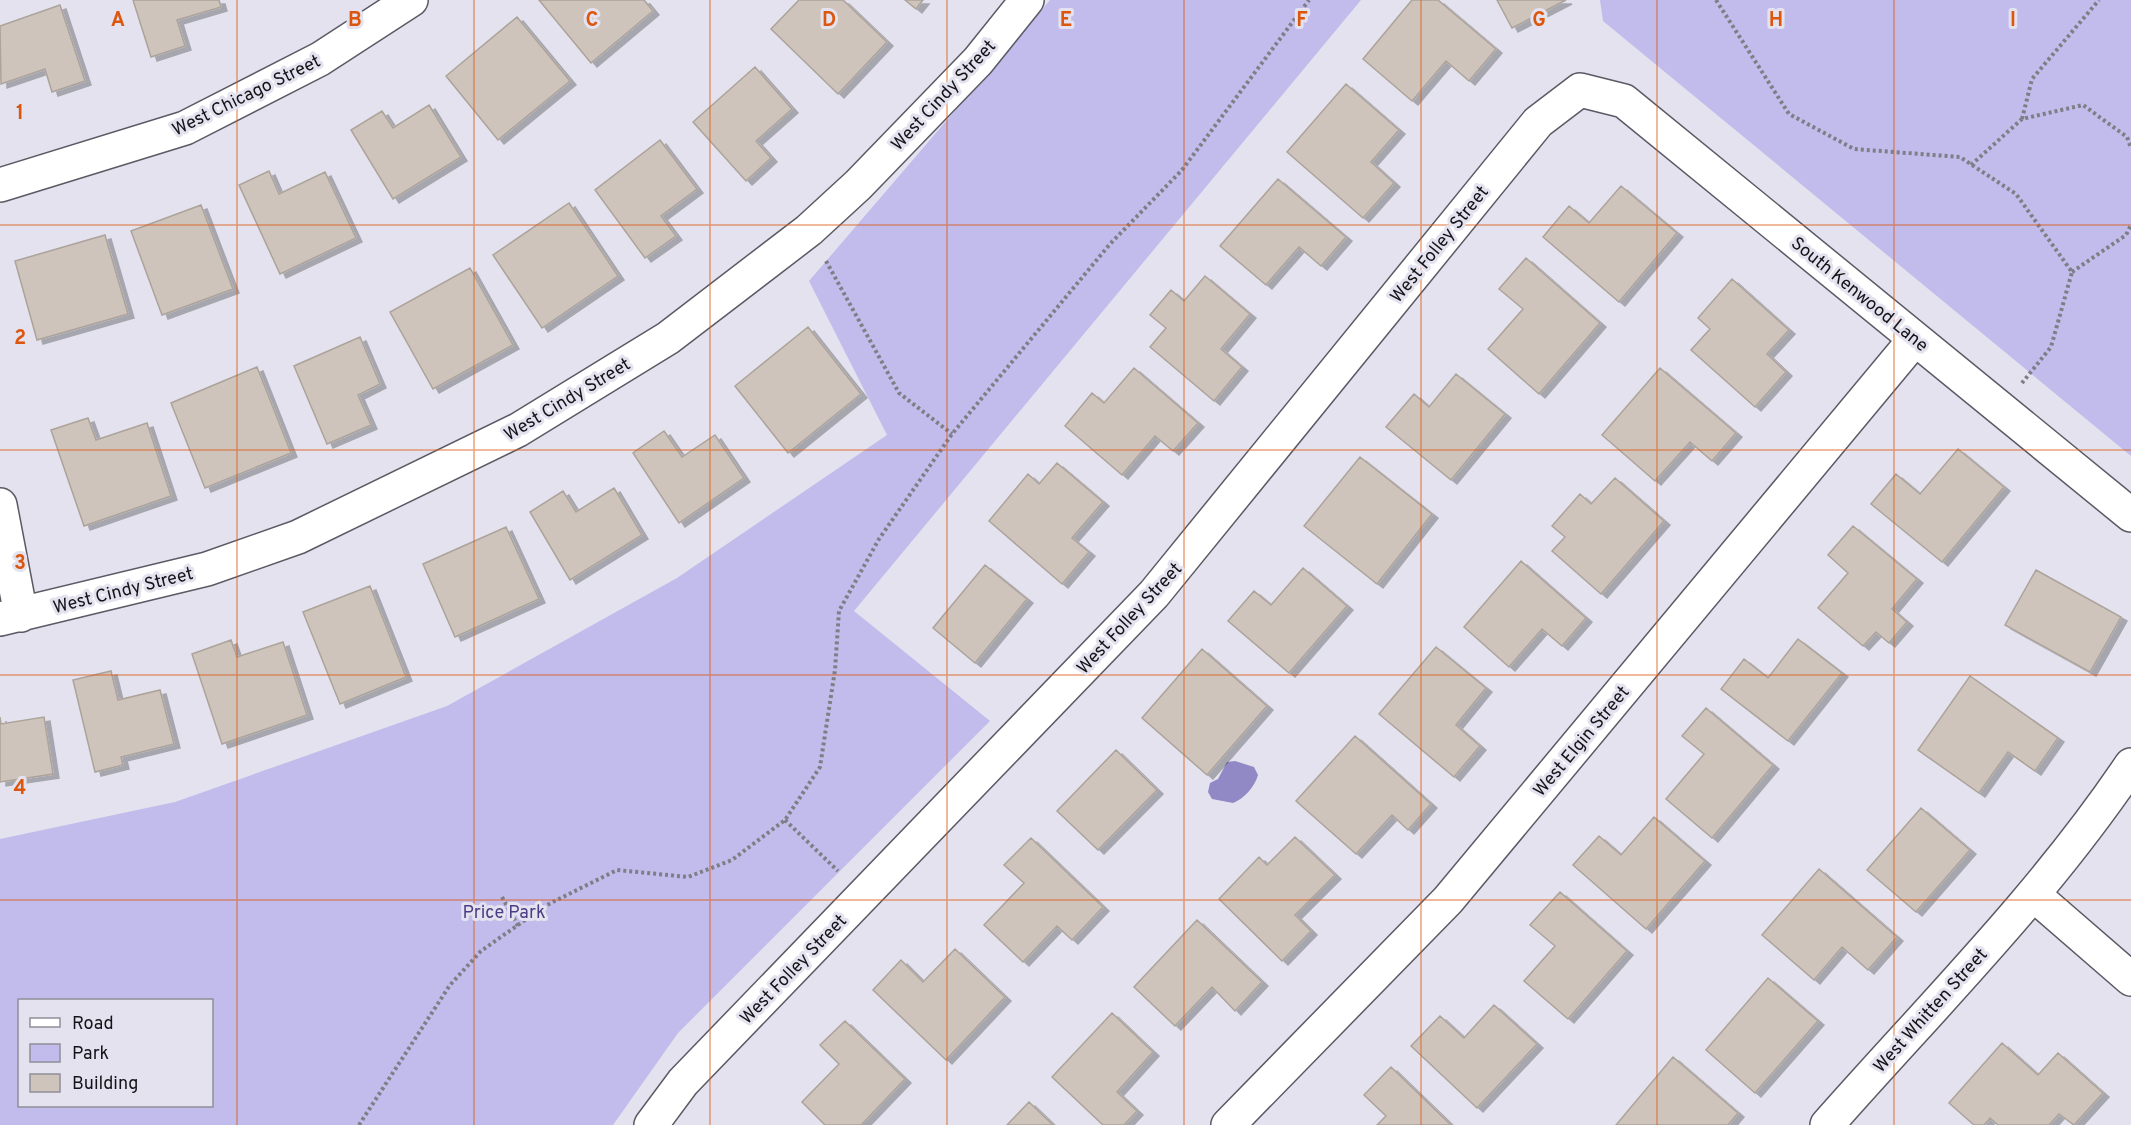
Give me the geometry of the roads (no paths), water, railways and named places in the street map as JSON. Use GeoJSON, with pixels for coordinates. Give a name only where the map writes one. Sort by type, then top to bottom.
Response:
{"type":"FeatureCollection","features":[{"type":"Feature","properties":{"kind":"street","name":"West Chicago Street"},"geometry":{"type":"LineString","coordinates":[[0,185],[185,128],[320,59],[411,0]]}},
{"type":"Feature","properties":{"kind":"street","name":"West Cindy Street"},"geometry":{"type":"LineString","coordinates":[[10,617],[207,570],[298,537],[518,430],[668,338],[809,230],[858,185],[978,61],[1027,0]]}},
{"type":"Feature","properties":{"kind":"street","name":"South Kenwood Lane"},"geometry":{"type":"LineString","coordinates":[[1580,90],[1624,101],[2131,516]]}},
{"type":"Feature","properties":{"kind":"street","name":"West Folley Street"},"geometry":{"type":"LineString","coordinates":[[651,1125],[683,1082],[1154,594],[1538,122],[1580,90]]}},
{"type":"Feature","properties":{"kind":"street","name":"West Elgin Street"},"geometry":{"type":"LineString","coordinates":[[1228,1125],[1448,900],[1915,339]]}},
{"type":"Feature","properties":{"kind":"street"},"geometry":{"type":"LineString","coordinates":[[0,505],[10,617]]}},
{"type":"Feature","properties":{"kind":"street","name":"West Whitten Street"},"geometry":{"type":"LineString","coordinates":[[1827,1125],[2034,895],[2086,831],[2131,765]]}},
{"type":"Feature","properties":{"kind":"street"},"geometry":{"type":"LineString","coordinates":[[2034,895],[2131,979]]}},
{"type":"Feature","properties":{"kind":"park label","name":"Price Park"},"geometry":{"type":"Point","coordinates":[504,912]}}]}
